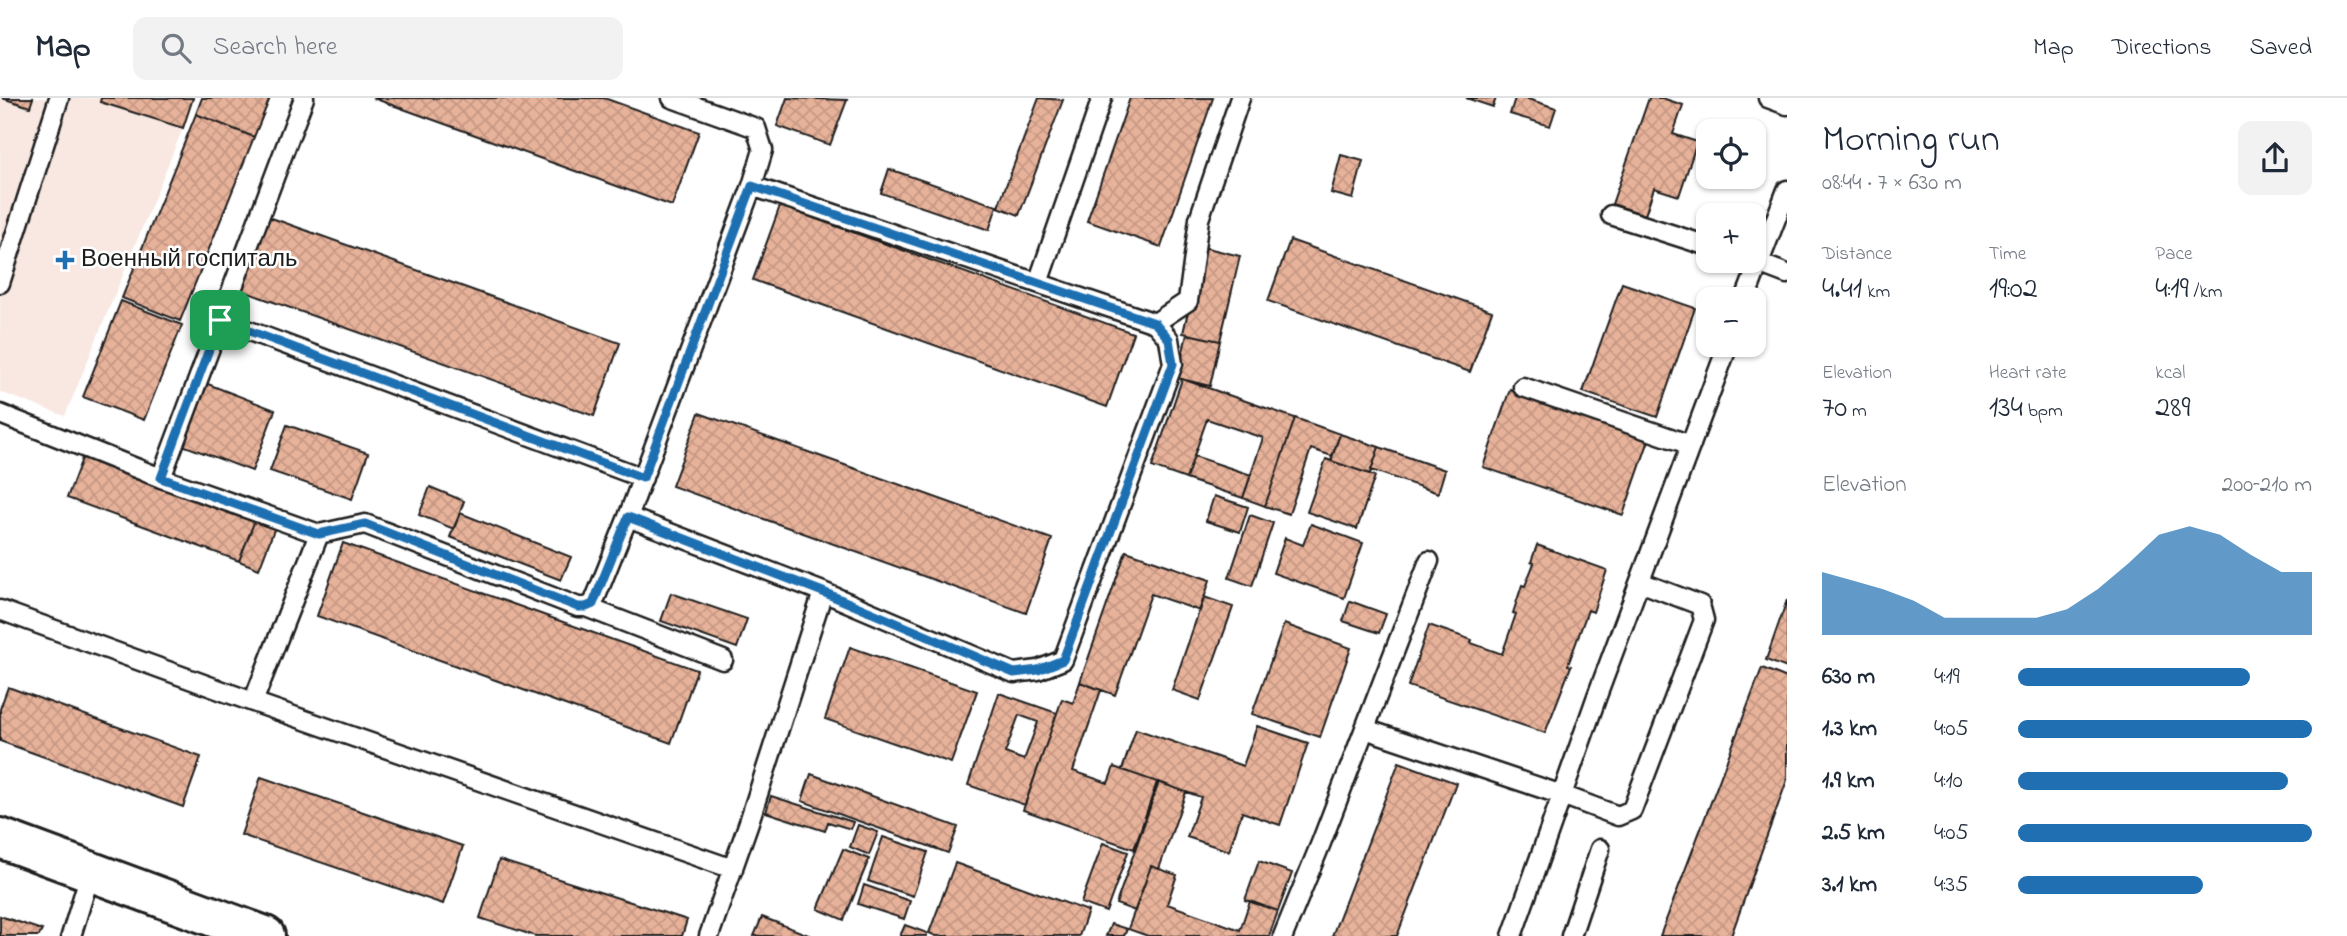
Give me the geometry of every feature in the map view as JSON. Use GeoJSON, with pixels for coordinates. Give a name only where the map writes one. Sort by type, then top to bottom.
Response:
{"type":"FeatureCollection","features":[{"type":"Feature","properties":{"kind":"main road"},"geometry":{"type":"LineString","coordinates":[[0,838],[91,872],[208,926],[265,936]]}},
{"type":"Feature","properties":{"kind":"lane"},"geometry":{"type":"LineString","coordinates":[[0,283],[58,98]]}},
{"type":"Feature","properties":{"kind":"lane"},"geometry":{"type":"LineString","coordinates":[[161,478],[304,98]]}},
{"type":"Feature","properties":{"kind":"lane"},"geometry":{"type":"LineString","coordinates":[[586,607],[593,604],[628,517],[752,186],[763,149],[756,128],[672,98]]}},
{"type":"Feature","properties":{"kind":"lane"},"geometry":{"type":"LineString","coordinates":[[1038,284],[1102,98]]}},
{"type":"Feature","properties":{"kind":"lane"},"geometry":{"type":"LineString","coordinates":[[1155,323],[1188,301],[1199,219],[1240,98]]}},
{"type":"Feature","properties":{"kind":"lane"},"geometry":{"type":"LineString","coordinates":[[1768,98],[1787,105]]}},
{"type":"Feature","properties":{"kind":"lane"},"geometry":{"type":"LineString","coordinates":[[628,517],[823,592],[1014,673],[1038,670],[1063,660],[1173,364],[1169,339],[1155,323],[752,186]]}},
{"type":"Feature","properties":{"kind":"lane"},"geometry":{"type":"LineString","coordinates":[[1766,239],[1787,190]]}},
{"type":"Feature","properties":{"kind":"lane"},"geometry":{"type":"LineString","coordinates":[[1611,215],[1696,242]]}},
{"type":"Feature","properties":{"kind":"lane"},"geometry":{"type":"LineString","coordinates":[[1766,266],[1787,274]]}},
{"type":"Feature","properties":{"kind":"lane"},"geometry":{"type":"LineString","coordinates":[[220,320],[643,478]]}},
{"type":"Feature","properties":{"kind":"lane"},"geometry":{"type":"LineString","coordinates":[[1512,936],[1724,357]]}},
{"type":"Feature","properties":{"kind":"lane"},"geometry":{"type":"LineString","coordinates":[[1522,387],[1691,445]]}},
{"type":"Feature","properties":{"kind":"lane"},"geometry":{"type":"LineString","coordinates":[[0,414],[161,478],[319,534],[365,524],[723,660]]}},
{"type":"Feature","properties":{"kind":"lane"},"geometry":{"type":"LineString","coordinates":[[254,702],[319,534]]}},
{"type":"Feature","properties":{"kind":"lane"},"geometry":{"type":"LineString","coordinates":[[1283,936],[1429,561]]}},
{"type":"Feature","properties":{"kind":"lane"},"geometry":{"type":"LineString","coordinates":[[1365,729],[1618,816],[1632,810],[1704,620],[1700,605],[1640,582]]}},
{"type":"Feature","properties":{"kind":"lane"},"geometry":{"type":"LineString","coordinates":[[709,936],[823,592]]}},
{"type":"Feature","properties":{"kind":"lane"},"geometry":{"type":"LineString","coordinates":[[0,610],[254,702],[733,869]]}},
{"type":"Feature","properties":{"kind":"lane"},"geometry":{"type":"LineString","coordinates":[[1571,936],[1600,849]]}},
{"type":"Feature","properties":{"kind":"lane"},"geometry":{"type":"LineString","coordinates":[[71,936],[91,872]]}},
{"type":"Feature","properties":{"kind":"shaded area","name":"Военный госпиталь"},"geometry":{"type":"Polygon","coordinates":[[[0,98],[193,98],[65,416],[0,392],[0,98]]]}},
{"type":"Feature","properties":{"kind":"building"},"geometry":{"type":"Polygon","coordinates":[[[2,98],[33,98],[30,107],[2,98]]]}},
{"type":"Feature","properties":{"kind":"building"},"geometry":{"type":"Polygon","coordinates":[[[101,98],[193,98],[183,128],[100,102],[101,98]]]}},
{"type":"Feature","properties":{"kind":"building"},"geometry":{"type":"Polygon","coordinates":[[[202,98],[270,98],[254,137],[196,114],[202,98]]]}},
{"type":"Feature","properties":{"kind":"building"},"geometry":{"type":"Polygon","coordinates":[[[373,98],[604,98],[699,132],[672,206],[373,98]]]}},
{"type":"Feature","properties":{"kind":"building"},"geometry":{"type":"Polygon","coordinates":[[[787,98],[847,100],[830,145],[777,126],[787,98]]]}},
{"type":"Feature","properties":{"kind":"building"},"geometry":{"type":"Polygon","coordinates":[[[1039,98],[1063,100],[1019,215],[998,207],[1039,98]]]}},
{"type":"Feature","properties":{"kind":"building"},"geometry":{"type":"Polygon","coordinates":[[[1130,98],[1213,98],[1161,247],[1087,221],[1130,98]]]}},
{"type":"Feature","properties":{"kind":"building"},"geometry":{"type":"Polygon","coordinates":[[[1466,98],[1496,98],[1493,107],[1466,98]]]}},
{"type":"Feature","properties":{"kind":"building"},"geometry":{"type":"Polygon","coordinates":[[[1515,98],[1525,98],[1556,108],[1550,126],[1510,114],[1515,98]]]}},
{"type":"Feature","properties":{"kind":"building"},"geometry":{"type":"Polygon","coordinates":[[[1649,98],[1662,98],[1683,105],[1673,134],[1696,142],[1696,145],[1679,196],[1654,188],[1645,215],[1612,204],[1649,98]]]}},
{"type":"Feature","properties":{"kind":"building"},"geometry":{"type":"Polygon","coordinates":[[[196,114],[254,137],[180,321],[122,298],[196,114]]]}},
{"type":"Feature","properties":{"kind":"building"},"geometry":{"type":"Polygon","coordinates":[[[1341,155],[1363,161],[1353,199],[1331,193],[1341,155]]]}},
{"type":"Feature","properties":{"kind":"building"},"geometry":{"type":"Polygon","coordinates":[[[889,169],[997,206],[989,230],[881,193],[889,169]]]}},
{"type":"Feature","properties":{"kind":"building"},"geometry":{"type":"Polygon","coordinates":[[[780,206],[1133,333],[1107,407],[753,280],[780,206]]]}},
{"type":"Feature","properties":{"kind":"building"},"geometry":{"type":"Polygon","coordinates":[[[266,216],[620,343],[594,416],[240,290],[266,216]]]}},
{"type":"Feature","properties":{"kind":"building"},"geometry":{"type":"Polygon","coordinates":[[[1290,240],[1492,311],[1470,372],[1268,301],[1290,240]]]}},
{"type":"Feature","properties":{"kind":"building"},"geometry":{"type":"Polygon","coordinates":[[[1203,247],[1240,256],[1220,341],[1183,333],[1203,247]]]}},
{"type":"Feature","properties":{"kind":"building"},"geometry":{"type":"Polygon","coordinates":[[[1622,283],[1695,308],[1657,417],[1583,392],[1622,283]]]}},
{"type":"Feature","properties":{"kind":"building"},"geometry":{"type":"Polygon","coordinates":[[[121,301],[182,325],[144,420],[83,397],[121,301]]]}},
{"type":"Feature","properties":{"kind":"building"},"geometry":{"type":"Polygon","coordinates":[[[1187,334],[1220,341],[1210,386],[1177,378],[1187,334]]]}},
{"type":"Feature","properties":{"kind":"building"},"geometry":{"type":"Polygon","coordinates":[[[1182,379],[1295,418],[1265,506],[1243,498],[1263,438],[1207,419],[1186,479],[1152,467],[1182,379]]]}},
{"type":"Feature","properties":{"kind":"building"},"geometry":{"type":"Polygon","coordinates":[[[200,381],[275,410],[252,471],[177,443],[200,381]]]}},
{"type":"Feature","properties":{"kind":"building"},"geometry":{"type":"Polygon","coordinates":[[[1510,389],[1650,437],[1623,515],[1483,467],[1510,389]]]}},
{"type":"Feature","properties":{"kind":"building"},"geometry":{"type":"Polygon","coordinates":[[[699,413],[1052,539],[1026,613],[672,486],[699,413]]]}},
{"type":"Feature","properties":{"kind":"building"},"geometry":{"type":"Polygon","coordinates":[[[1295,418],[1340,434],[1332,456],[1311,449],[1289,514],[1265,506],[1295,418]]]}},
{"type":"Feature","properties":{"kind":"building"},"geometry":{"type":"Polygon","coordinates":[[[287,425],[368,453],[352,499],[270,471],[287,425]]]}},
{"type":"Feature","properties":{"kind":"building"},"geometry":{"type":"Polygon","coordinates":[[[1340,434],[1379,447],[1370,474],[1331,461],[1340,434]]]}},
{"type":"Feature","properties":{"kind":"building"},"geometry":{"type":"Polygon","coordinates":[[[1379,447],[1445,470],[1438,493],[1371,470],[1379,447]]]}},
{"type":"Feature","properties":{"kind":"building"},"geometry":{"type":"Polygon","coordinates":[[[83,456],[255,520],[239,561],[67,498],[83,456]]]}},
{"type":"Feature","properties":{"kind":"building"},"geometry":{"type":"Polygon","coordinates":[[[1194,456],[1251,475],[1243,498],[1186,479],[1194,456]]]}},
{"type":"Feature","properties":{"kind":"building"},"geometry":{"type":"Polygon","coordinates":[[[1326,459],[1375,476],[1357,529],[1307,512],[1326,459]]]}},
{"type":"Feature","properties":{"kind":"building"},"geometry":{"type":"Polygon","coordinates":[[[430,487],[464,501],[454,529],[419,515],[430,487]]]}},
{"type":"Feature","properties":{"kind":"building"},"geometry":{"type":"Polygon","coordinates":[[[1214,496],[1248,507],[1240,532],[1206,521],[1214,496]]]}},
{"type":"Feature","properties":{"kind":"building"},"geometry":{"type":"Polygon","coordinates":[[[460,513],[571,557],[561,580],[450,537],[460,513]]]}},
{"type":"Feature","properties":{"kind":"building"},"geometry":{"type":"Polygon","coordinates":[[[1250,515],[1273,523],[1252,586],[1229,578],[1250,515]]]}},
{"type":"Feature","properties":{"kind":"building"},"geometry":{"type":"Polygon","coordinates":[[[255,520],[275,527],[259,569],[239,561],[255,520]]]}},
{"type":"Feature","properties":{"kind":"building"},"geometry":{"type":"Polygon","coordinates":[[[1311,524],[1363,543],[1344,598],[1273,573],[1285,538],[1303,545],[1311,524]]]}},
{"type":"Feature","properties":{"kind":"building"},"geometry":{"type":"Polygon","coordinates":[[[343,543],[697,670],[671,743],[317,616],[343,543]]]}},
{"type":"Feature","properties":{"kind":"building"},"geometry":{"type":"Polygon","coordinates":[[[1537,545],[1607,570],[1593,612],[1588,610],[1568,665],[1571,666],[1545,733],[1408,686],[1429,625],[1502,654],[1516,614],[1513,613],[1522,585],[1525,586],[1534,563],[1531,562],[1537,545]]]}},
{"type":"Feature","properties":{"kind":"building"},"geometry":{"type":"Polygon","coordinates":[[[1126,551],[1210,580],[1200,611],[1151,594],[1115,695],[1080,682],[1126,551]]]}},
{"type":"Feature","properties":{"kind":"building"},"geometry":{"type":"Polygon","coordinates":[[[671,593],[747,619],[737,648],[661,621],[671,593]]]}},
{"type":"Feature","properties":{"kind":"building"},"geometry":{"type":"Polygon","coordinates":[[[1204,597],[1233,607],[1200,700],[1172,690],[1204,597]]]}},
{"type":"Feature","properties":{"kind":"building"},"geometry":{"type":"Polygon","coordinates":[[[1787,600],[1787,668],[1766,660],[1787,600]]]}},
{"type":"Feature","properties":{"kind":"building"},"geometry":{"type":"Polygon","coordinates":[[[1350,601],[1386,614],[1379,633],[1343,621],[1350,601]]]}},
{"type":"Feature","properties":{"kind":"building"},"geometry":{"type":"Polygon","coordinates":[[[1284,624],[1351,648],[1320,737],[1252,714],[1284,624]]]}},
{"type":"Feature","properties":{"kind":"building"},"geometry":{"type":"Polygon","coordinates":[[[850,647],[977,691],[951,763],[825,719],[850,647]]]}},
{"type":"Feature","properties":{"kind":"building"},"geometry":{"type":"Polygon","coordinates":[[[1762,668],[1787,678],[1787,780],[1731,936],[1660,936],[1762,668]]]}},
{"type":"Feature","properties":{"kind":"building"},"geometry":{"type":"Polygon","coordinates":[[[1080,682],[1101,690],[1073,771],[1108,783],[1114,767],[1157,782],[1134,849],[1023,810],[1062,699],[1073,703],[1080,682]]]}},
{"type":"Feature","properties":{"kind":"building"},"geometry":{"type":"Polygon","coordinates":[[[8,687],[201,757],[183,807],[0,741],[0,709],[8,687]]]}},
{"type":"Feature","properties":{"kind":"building"},"geometry":{"type":"Polygon","coordinates":[[[999,693],[1057,713],[1025,805],[968,785],[999,693]],[[1019,715],[1005,753],[1024,760],[1038,722],[1019,715]]]}},
{"type":"Feature","properties":{"kind":"building"},"geometry":{"type":"Polygon","coordinates":[[[1257,726],[1308,743],[1280,825],[1242,812],[1229,851],[1187,837],[1201,797],[1122,770],[1136,729],[1243,766],[1257,726]]]}},
{"type":"Feature","properties":{"kind":"building"},"geometry":{"type":"Polygon","coordinates":[[[1399,762],[1456,783],[1397,936],[1332,936],[1399,762]]]}},
{"type":"Feature","properties":{"kind":"building"},"geometry":{"type":"Polygon","coordinates":[[[811,774],[958,827],[948,853],[802,801],[811,774]]]}},
{"type":"Feature","properties":{"kind":"building"},"geometry":{"type":"Polygon","coordinates":[[[261,777],[463,846],[443,904],[241,835],[261,777]]]}},
{"type":"Feature","properties":{"kind":"building"},"geometry":{"type":"Polygon","coordinates":[[[1159,782],[1186,792],[1159,869],[1151,866],[1135,911],[1116,904],[1159,782]]]}},
{"type":"Feature","properties":{"kind":"building"},"geometry":{"type":"Polygon","coordinates":[[[771,796],[853,822],[851,829],[828,822],[825,831],[766,812],[771,796]]]}},
{"type":"Feature","properties":{"kind":"building"},"geometry":{"type":"Polygon","coordinates":[[[858,825],[878,832],[869,855],[850,847],[858,825]]]}},
{"type":"Feature","properties":{"kind":"building"},"geometry":{"type":"Polygon","coordinates":[[[883,837],[928,852],[913,896],[868,881],[883,837]]]}},
{"type":"Feature","properties":{"kind":"building"},"geometry":{"type":"Polygon","coordinates":[[[1103,843],[1128,852],[1106,912],[1081,903],[1103,843]]]}},
{"type":"Feature","properties":{"kind":"building"},"geometry":{"type":"Polygon","coordinates":[[[843,849],[869,859],[844,920],[818,909],[843,849]]]}},
{"type":"Feature","properties":{"kind":"building"},"geometry":{"type":"Polygon","coordinates":[[[499,860],[687,920],[682,936],[535,936],[480,918],[499,860]]]}},
{"type":"Feature","properties":{"kind":"building"},"geometry":{"type":"Polygon","coordinates":[[[1259,861],[1292,873],[1278,911],[1245,900],[1259,861]]]}},
{"type":"Feature","properties":{"kind":"building"},"geometry":{"type":"Polygon","coordinates":[[[955,863],[1088,911],[1079,936],[936,936],[929,933],[955,863]]]}},
{"type":"Feature","properties":{"kind":"building"},"geometry":{"type":"Polygon","coordinates":[[[1151,866],[1177,875],[1167,904],[1240,930],[1250,901],[1278,911],[1269,936],[1148,936],[1128,929],[1151,866]]]}},
{"type":"Feature","properties":{"kind":"building"},"geometry":{"type":"Polygon","coordinates":[[[864,885],[910,901],[904,919],[858,904],[864,885]]]}},
{"type":"Feature","properties":{"kind":"building"},"geometry":{"type":"Polygon","coordinates":[[[0,916],[42,930],[39,936],[0,936],[0,916]]]}},
{"type":"Feature","properties":{"kind":"building"},"geometry":{"type":"Polygon","coordinates":[[[762,917],[811,936],[754,936],[762,917]]]}},
{"type":"Feature","properties":{"kind":"building"},"geometry":{"type":"Polygon","coordinates":[[[1111,924],[1127,929],[1124,936],[1106,936],[1111,924]]]}},
{"type":"Feature","properties":{"kind":"building"},"geometry":{"type":"Polygon","coordinates":[[[905,925],[927,933],[926,936],[900,936],[905,925]]]}},
{"type":"Feature","properties":{"kind":"place","name":"Военный госпиталь"},"geometry":{"type":"Point","coordinates":[65,260]}},
{"type":"Feature","properties":{"kind":"route"},"geometry":{"type":"LineString","coordinates":[[752,186],[1155,323],[1169,339],[1173,364],[1063,660],[1038,670],[1014,673],[823,592],[628,517],[593,604],[578,607],[365,524],[319,534],[161,478],[220,320],[643,478],[752,186]]}}]}
